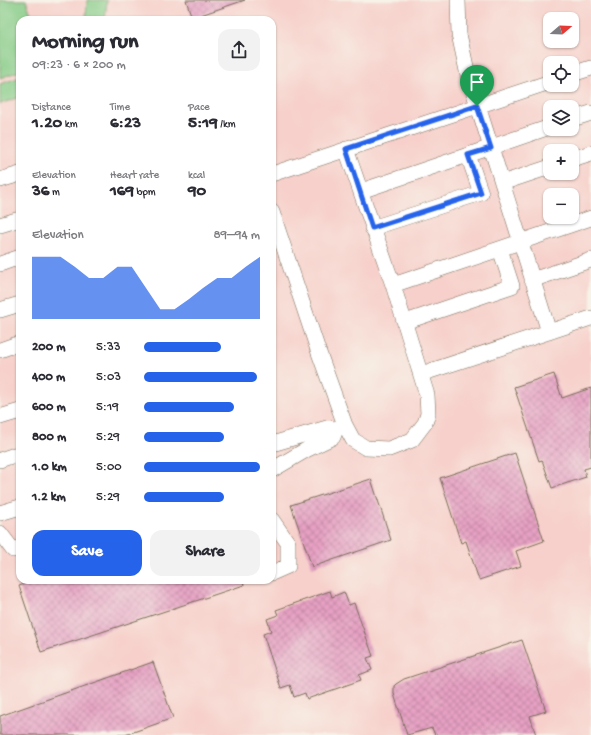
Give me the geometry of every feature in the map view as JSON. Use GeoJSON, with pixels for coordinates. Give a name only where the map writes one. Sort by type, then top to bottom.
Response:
{"type":"FeatureCollection","features":[{"type":"Feature","properties":{"kind":"lane"},"geometry":{"type":"LineString","coordinates":[[458,0],[459,34],[477,106],[549,332]]}},
{"type":"Feature","properties":{"kind":"lane"},"geometry":{"type":"LineString","coordinates":[[579,72],[591,68]]}},
{"type":"Feature","properties":{"kind":"lane"},"geometry":{"type":"LineString","coordinates":[[276,173],[543,84]]}},
{"type":"Feature","properties":{"kind":"lane"},"geometry":{"type":"LineString","coordinates":[[579,117],[591,113]]}},
{"type":"Feature","properties":{"kind":"lane"},"geometry":{"type":"LineString","coordinates":[[360,191],[543,129]]}},
{"type":"Feature","properties":{"kind":"lane"},"geometry":{"type":"LineString","coordinates":[[276,224],[318,350],[341,427],[353,440],[366,448],[389,449],[412,440],[425,423],[428,414],[427,395],[393,285],[372,228],[346,149]]}},
{"type":"Feature","properties":{"kind":"lane"},"geometry":{"type":"LineString","coordinates":[[579,157],[591,153]]}},
{"type":"Feature","properties":{"kind":"lane"},"geometry":{"type":"LineString","coordinates":[[372,228],[481,193],[468,155]]}},
{"type":"Feature","properties":{"kind":"lane"},"geometry":{"type":"LineString","coordinates":[[502,183],[543,169]]}},
{"type":"Feature","properties":{"kind":"lane"},"geometry":{"type":"LineString","coordinates":[[0,180],[16,175]]}},
{"type":"Feature","properties":{"kind":"lane"},"geometry":{"type":"LineString","coordinates":[[393,285],[591,218]]}},
{"type":"Feature","properties":{"kind":"lane"},"geometry":{"type":"LineString","coordinates":[[0,226],[16,220]]}},
{"type":"Feature","properties":{"kind":"lane"},"geometry":{"type":"LineString","coordinates":[[405,322],[512,286],[500,249]]}},
{"type":"Feature","properties":{"kind":"lane"},"geometry":{"type":"LineString","coordinates":[[0,264],[16,258]]}},
{"type":"Feature","properties":{"kind":"lane"},"geometry":{"type":"LineString","coordinates":[[532,280],[591,260]]}},
{"type":"Feature","properties":{"kind":"lane"},"geometry":{"type":"LineString","coordinates":[[0,310],[16,305]]}},
{"type":"Feature","properties":{"kind":"lane"},"geometry":{"type":"LineString","coordinates":[[421,374],[591,318]]}},
{"type":"Feature","properties":{"kind":"lane"},"geometry":{"type":"LineString","coordinates":[[0,350],[16,345]]}},
{"type":"Feature","properties":{"kind":"lane"},"geometry":{"type":"LineString","coordinates":[[0,417],[16,412]]}},
{"type":"Feature","properties":{"kind":"lane"},"geometry":{"type":"LineString","coordinates":[[276,443],[328,428],[341,427]]}},
{"type":"Feature","properties":{"kind":"lane"},"geometry":{"type":"LineString","coordinates":[[276,468],[333,436],[341,427]]}},
{"type":"Feature","properties":{"kind":"lane"},"geometry":{"type":"LineString","coordinates":[[0,460],[16,454]]}},
{"type":"Feature","properties":{"kind":"lane"},"geometry":{"type":"LineString","coordinates":[[0,513],[16,508]]}},
{"type":"Feature","properties":{"kind":"lane"},"geometry":{"type":"LineString","coordinates":[[276,526],[288,543],[288,566],[276,572]]}},
{"type":"Feature","properties":{"kind":"lane"},"geometry":{"type":"LineString","coordinates":[[0,533],[13,550],[16,549]]}},
{"type":"Feature","properties":{"kind":"shaded area"},"geometry":{"type":"Polygon","coordinates":[[[0,0],[591,0],[591,735],[0,735],[0,0]]]}},
{"type":"Feature","properties":{"kind":"green space"},"geometry":{"type":"Polygon","coordinates":[[[0,0],[26,0],[32,16],[16,16],[16,72],[0,78],[0,0]]]}},
{"type":"Feature","properties":{"kind":"green space"},"geometry":{"type":"Polygon","coordinates":[[[87,0],[107,0],[105,16],[86,16],[87,0]]]}},
{"type":"Feature","properties":{"kind":"green space"},"geometry":{"type":"Polygon","coordinates":[[[16,78],[16,98],[0,104],[0,84],[16,78]]]}},
{"type":"Feature","properties":{"kind":"building"},"geometry":{"type":"Polygon","coordinates":[[[186,0],[245,0],[198,16],[191,16],[186,0]]]}},
{"type":"Feature","properties":{"kind":"building"},"geometry":{"type":"Polygon","coordinates":[[[554,374],[562,398],[591,388],[591,467],[584,469],[586,477],[552,488],[542,460],[539,461],[514,387],[554,374]]]}},
{"type":"Feature","properties":{"kind":"building"},"geometry":{"type":"Polygon","coordinates":[[[515,453],[544,541],[516,551],[521,566],[479,580],[466,541],[461,543],[440,478],[515,453]]]}},
{"type":"Feature","properties":{"kind":"building"},"geometry":{"type":"Polygon","coordinates":[[[371,479],[391,540],[312,567],[291,505],[371,479]]]}},
{"type":"Feature","properties":{"kind":"building"},"geometry":{"type":"Polygon","coordinates":[[[25,584],[244,585],[41,652],[19,586],[25,584]]]}},
{"type":"Feature","properties":{"kind":"building"},"geometry":{"type":"Polygon","coordinates":[[[330,591],[332,597],[344,592],[349,605],[354,603],[373,656],[367,658],[372,670],[359,675],[361,680],[307,699],[305,693],[294,697],[290,685],[281,688],[263,634],[271,631],[267,619],[278,615],[276,610],[330,591]]]}},
{"type":"Feature","properties":{"kind":"building"},"geometry":{"type":"Polygon","coordinates":[[[522,640],[546,711],[530,716],[536,735],[435,735],[432,728],[407,735],[394,694],[394,686],[396,684],[404,679],[522,640]]]}},
{"type":"Feature","properties":{"kind":"building"},"geometry":{"type":"Polygon","coordinates":[[[153,662],[173,718],[125,735],[0,735],[0,716],[153,662]]]}},
{"type":"Feature","properties":{"kind":"route"},"geometry":{"type":"LineString","coordinates":[[477,106],[491,148],[468,155],[481,193],[372,228],[346,149],[477,106]]}}]}
